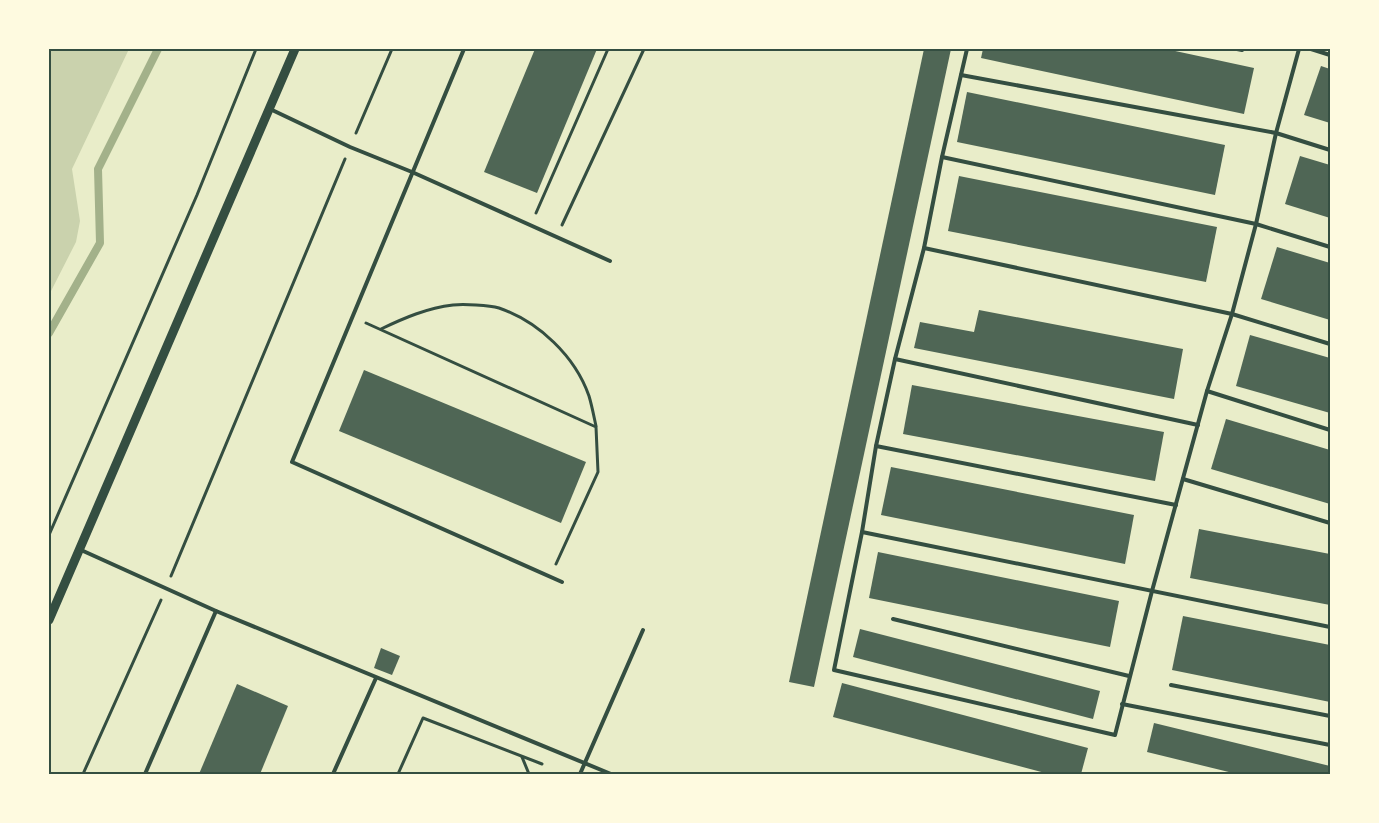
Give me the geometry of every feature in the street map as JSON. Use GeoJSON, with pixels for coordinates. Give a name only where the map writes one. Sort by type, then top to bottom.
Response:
{"type":"FeatureCollection","features":[{"type":"Feature","properties":{"kind":"street"},"geometry":{"type":"LineString","coordinates":[[49,620],[295,49]]}},
{"type":"Feature","properties":{"kind":"lane"},"geometry":{"type":"LineString","coordinates":[[464,49],[292,462],[562,582]]}},
{"type":"Feature","properties":{"kind":"lane"},"geometry":{"type":"LineString","coordinates":[[967,49],[942,157],[924,248],[895,359],[876,446],[862,532],[834,670],[1115,735],[1207,390],[1232,314],[1256,224],[1276,133],[1298,49]]}},
{"type":"Feature","properties":{"kind":"lane"},"geometry":{"type":"LineString","coordinates":[[1237,49],[1242,50]]}},
{"type":"Feature","properties":{"kind":"lane"},"geometry":{"type":"LineString","coordinates":[[1311,49],[1330,55]]}},
{"type":"Feature","properties":{"kind":"lane"},"geometry":{"type":"LineString","coordinates":[[961,75],[1276,133],[1330,150]]}},
{"type":"Feature","properties":{"kind":"lane"},"geometry":{"type":"LineString","coordinates":[[270,109],[610,261]]}},
{"type":"Feature","properties":{"kind":"lane"},"geometry":{"type":"LineString","coordinates":[[942,157],[1256,224],[1330,248]]}},
{"type":"Feature","properties":{"kind":"lane"},"geometry":{"type":"LineString","coordinates":[[924,248],[1232,314],[1330,344]]}},
{"type":"Feature","properties":{"kind":"lane"},"geometry":{"type":"LineString","coordinates":[[895,359],[1198,425]]}},
{"type":"Feature","properties":{"kind":"lane"},"geometry":{"type":"LineString","coordinates":[[1207,390],[1330,430]]}},
{"type":"Feature","properties":{"kind":"lane"},"geometry":{"type":"LineString","coordinates":[[876,446],[1176,504]]}},
{"type":"Feature","properties":{"kind":"lane"},"geometry":{"type":"LineString","coordinates":[[1184,479],[1330,523]]}},
{"type":"Feature","properties":{"kind":"lane"},"geometry":{"type":"LineString","coordinates":[[862,532],[1330,626]]}},
{"type":"Feature","properties":{"kind":"lane"},"geometry":{"type":"LineString","coordinates":[[80,549],[216,611],[610,774]]}},
{"type":"Feature","properties":{"kind":"lane"},"geometry":{"type":"LineString","coordinates":[[145,774],[216,611]]}},
{"type":"Feature","properties":{"kind":"lane"},"geometry":{"type":"LineString","coordinates":[[893,619],[1130,676]]}},
{"type":"Feature","properties":{"kind":"lane"},"geometry":{"type":"LineString","coordinates":[[580,774],[643,630]]}},
{"type":"Feature","properties":{"kind":"lane"},"geometry":{"type":"LineString","coordinates":[[333,774],[376,678]]}},
{"type":"Feature","properties":{"kind":"lane"},"geometry":{"type":"LineString","coordinates":[[1172,685],[1330,716]]}},
{"type":"Feature","properties":{"kind":"lane"},"geometry":{"type":"LineString","coordinates":[[1122,704],[1330,745]]}},
{"type":"Feature","properties":{"kind":"path"},"geometry":{"type":"LineString","coordinates":[[49,535],[197,195],[256,49]]}},
{"type":"Feature","properties":{"kind":"path"},"geometry":{"type":"LineString","coordinates":[[83,774],[166,588],[392,49]]}},
{"type":"Feature","properties":{"kind":"path"},"geometry":{"type":"LineString","coordinates":[[531,225],[608,49]]}},
{"type":"Feature","properties":{"kind":"path"},"geometry":{"type":"LineString","coordinates":[[557,237],[644,49]]}},
{"type":"Feature","properties":{"kind":"path"},"geometry":{"type":"LineString","coordinates":[[380,329],[413,314],[454,305],[497,308],[524,320],[554,342],[574,367],[589,396],[596,426],[598,472],[550,577]]}},
{"type":"Feature","properties":{"kind":"path"},"geometry":{"type":"LineString","coordinates":[[352,317],[596,426]]}},
{"type":"Feature","properties":{"kind":"path"},"geometry":{"type":"LineString","coordinates":[[398,774],[422,718],[550,767]]}},
{"type":"Feature","properties":{"kind":"path"},"geometry":{"type":"LineString","coordinates":[[522,756],[529,774]]}},
{"type":"Feature","properties":{"kind":"green space"},"geometry":{"type":"Polygon","coordinates":[[[49,49],[129,49],[72,169],[80,221],[76,242],[49,295],[49,49]]]}},
{"type":"Feature","properties":{"kind":"building"},"geometry":{"type":"Polygon","coordinates":[[[535,49],[597,49],[537,193],[484,172],[535,49]]]}},
{"type":"Feature","properties":{"kind":"building"},"geometry":{"type":"Polygon","coordinates":[[[924,49],[951,49],[814,687],[789,682],[924,49]]]}},
{"type":"Feature","properties":{"kind":"building"},"geometry":{"type":"Polygon","coordinates":[[[983,49],[1166,49],[1254,68],[1244,114],[981,58],[983,49]]]}},
{"type":"Feature","properties":{"kind":"building"},"geometry":{"type":"Polygon","coordinates":[[[1321,66],[1330,69],[1330,123],[1304,115],[1321,66]]]}},
{"type":"Feature","properties":{"kind":"building"},"geometry":{"type":"Polygon","coordinates":[[[967,92],[1225,145],[1215,195],[957,142],[967,92]]]}},
{"type":"Feature","properties":{"kind":"building"},"geometry":{"type":"Polygon","coordinates":[[[1300,156],[1330,165],[1330,218],[1285,204],[1300,156]]]}},
{"type":"Feature","properties":{"kind":"building"},"geometry":{"type":"Polygon","coordinates":[[[959,176],[1217,227],[1206,282],[948,231],[959,176]]]}},
{"type":"Feature","properties":{"kind":"building"},"geometry":{"type":"Polygon","coordinates":[[[1277,247],[1330,263],[1330,320],[1261,299],[1277,247]]]}},
{"type":"Feature","properties":{"kind":"building"},"geometry":{"type":"Polygon","coordinates":[[[979,310],[1183,349],[1174,399],[914,348],[920,322],[974,332],[979,310]]]}},
{"type":"Feature","properties":{"kind":"building"},"geometry":{"type":"Polygon","coordinates":[[[1250,335],[1330,358],[1330,413],[1236,386],[1250,335]]]}},
{"type":"Feature","properties":{"kind":"building"},"geometry":{"type":"Polygon","coordinates":[[[364,370],[586,462],[561,523],[339,431],[364,370]]]}},
{"type":"Feature","properties":{"kind":"building"},"geometry":{"type":"Polygon","coordinates":[[[912,385],[1164,432],[1155,481],[903,434],[912,385]]]}},
{"type":"Feature","properties":{"kind":"building"},"geometry":{"type":"Polygon","coordinates":[[[1226,419],[1330,450],[1330,504],[1211,469],[1226,419]]]}},
{"type":"Feature","properties":{"kind":"building"},"geometry":{"type":"Polygon","coordinates":[[[891,467],[1134,515],[1125,564],[881,515],[891,467]]]}},
{"type":"Feature","properties":{"kind":"building"},"geometry":{"type":"Polygon","coordinates":[[[1199,529],[1330,554],[1330,605],[1190,578],[1199,529]]]}},
{"type":"Feature","properties":{"kind":"building"},"geometry":{"type":"Polygon","coordinates":[[[878,552],[1119,601],[1110,647],[869,598],[878,552]]]}},
{"type":"Feature","properties":{"kind":"building"},"geometry":{"type":"Polygon","coordinates":[[[1183,616],[1330,645],[1330,702],[1172,670],[1183,616]]]}},
{"type":"Feature","properties":{"kind":"building"},"geometry":{"type":"Polygon","coordinates":[[[860,629],[1100,691],[1093,719],[853,657],[860,629]]]}},
{"type":"Feature","properties":{"kind":"building"},"geometry":{"type":"Polygon","coordinates":[[[381,648],[400,656],[392,675],[374,668],[381,648]]]}},
{"type":"Feature","properties":{"kind":"building"},"geometry":{"type":"Polygon","coordinates":[[[842,683],[1088,748],[1081,774],[1049,774],[833,717],[842,683]]]}},
{"type":"Feature","properties":{"kind":"building"},"geometry":{"type":"Polygon","coordinates":[[[237,684],[288,706],[260,774],[199,774],[237,684]]]}},
{"type":"Feature","properties":{"kind":"building"},"geometry":{"type":"Polygon","coordinates":[[[1154,723],[1330,766],[1330,774],[1237,774],[1147,752],[1154,723]]]}},
{"type":"Feature","properties":{"kind":"waterway"},"geometry":{"type":"LineString","coordinates":[[49,333],[100,243],[98,169],[158,49]]}}]}
